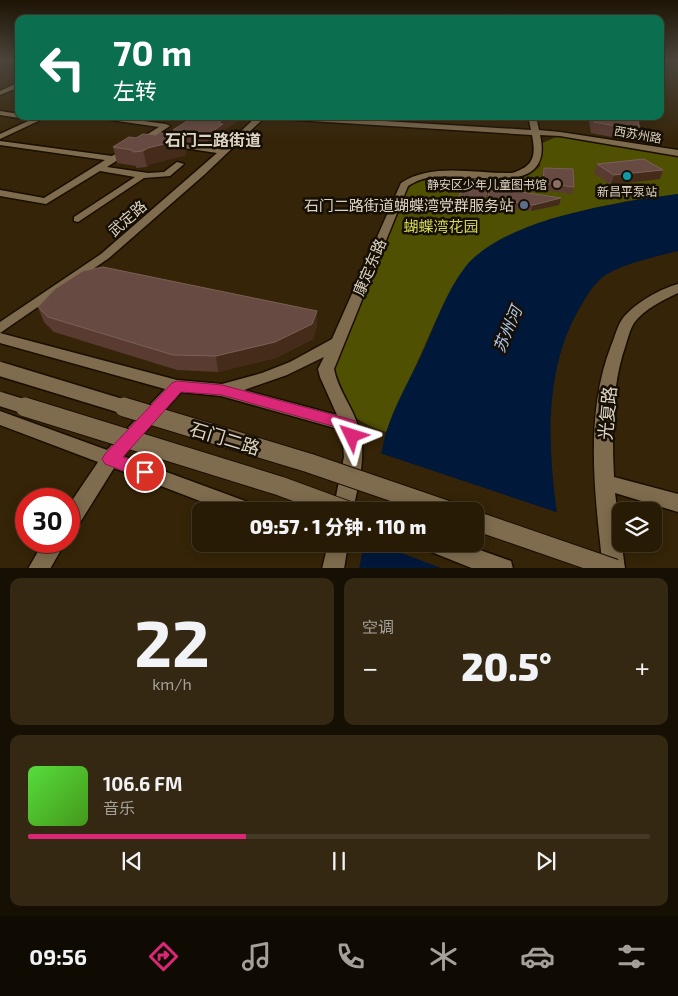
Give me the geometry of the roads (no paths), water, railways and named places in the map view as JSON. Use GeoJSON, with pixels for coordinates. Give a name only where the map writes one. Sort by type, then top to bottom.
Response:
{"type":"FeatureCollection","features":[{"type":"Feature","properties":{"kind":"street"},"geometry":{"type":"LineString","coordinates":[[0,93],[12,88]]}},
{"type":"Feature","properties":{"kind":"street"},"geometry":{"type":"LineString","coordinates":[[0,98],[15,91]]}},
{"type":"Feature","properties":{"kind":"street"},"geometry":{"type":"LineString","coordinates":[[0,113],[15,115]]}},
{"type":"Feature","properties":{"kind":"street"},"geometry":{"type":"LineString","coordinates":[[0,137],[37,120]]}},
{"type":"Feature","properties":{"kind":"street"},"geometry":{"type":"LineString","coordinates":[[0,193],[46,201],[166,126],[118,120]]}},
{"type":"Feature","properties":{"kind":"street","name":"武定路"},"geometry":{"type":"LineString","coordinates":[[0,329],[106,256],[258,120]]}},
{"type":"Feature","properties":{"kind":"street","name":"西苏州路"},"geometry":{"type":"LineString","coordinates":[[330,120],[535,132],[595,138],[678,153]]}},
{"type":"Feature","properties":{"kind":"street"},"geometry":{"type":"LineString","coordinates":[[533,120],[535,132]]}},
{"type":"Feature","properties":{"kind":"street","name":"康定东路"},"geometry":{"type":"LineString","coordinates":[[344,502],[353,449],[349,425],[328,382],[326,369],[404,185],[409,180],[428,174],[503,176],[526,171],[537,161],[535,132]]}},
{"type":"Feature","properties":{"kind":"street"},"geometry":{"type":"LineString","coordinates":[[144,141],[224,152]]}},
{"type":"Feature","properties":{"kind":"street"},"geometry":{"type":"LineString","coordinates":[[0,143],[113,159]]}},
{"type":"Feature","properties":{"kind":"street"},"geometry":{"type":"LineString","coordinates":[[99,168],[143,175],[166,174],[180,164]]}},
{"type":"Feature","properties":{"kind":"street"},"geometry":{"type":"LineString","coordinates":[[78,219],[143,175]]}},
{"type":"Feature","properties":{"kind":"street","name":"光复路"},"geometry":{"type":"LineString","coordinates":[[615,568],[604,482],[604,436],[614,351],[629,319],[666,293],[678,288]]}},
{"type":"Feature","properties":{"kind":"street"},"geometry":{"type":"LineString","coordinates":[[0,338],[177,386],[222,390],[349,425]]}},
{"type":"Feature","properties":{"kind":"street"},"geometry":{"type":"LineString","coordinates":[[222,390],[253,383],[281,373],[309,360],[337,342]]}},
{"type":"Feature","properties":{"kind":"street","name":"石门二路"},"geometry":{"type":"LineString","coordinates":[[0,369],[309,463],[423,502]]}},
{"type":"Feature","properties":{"kind":"street"},"geometry":{"type":"LineString","coordinates":[[80,505],[110,459],[177,386]]}},
{"type":"Feature","properties":{"kind":"street","name":"石门二路"},"geometry":{"type":"LineString","coordinates":[[0,399],[280,486],[324,502]]}},
{"type":"Feature","properties":{"kind":"street"},"geometry":{"type":"LineString","coordinates":[[0,418],[225,502]]}},
{"type":"Feature","properties":{"kind":"street"},"geometry":{"type":"LineString","coordinates":[[604,482],[678,503]]}},
{"type":"Feature","properties":{"kind":"street"},"geometry":{"type":"LineString","coordinates":[[484,524],[615,568]]}},
{"type":"Feature","properties":{"kind":"street"},"geometry":{"type":"LineString","coordinates":[[334,568],[336,552]]}},
{"type":"Feature","properties":{"kind":"street"},"geometry":{"type":"LineString","coordinates":[[458,552],[503,568]]}},
{"type":"Feature","properties":{"kind":"street"},"geometry":{"type":"LineString","coordinates":[[38,568],[48,553]]}},
{"type":"Feature","properties":{"kind":"water","name":"苏州河"},"geometry":{"type":"Polygon","coordinates":[[[678,194],[678,251],[628,265],[600,280],[584,301],[567,334],[557,366],[552,399],[551,433],[555,502],[565,568],[359,568],[362,552],[484,552],[484,502],[372,502],[381,452],[389,423],[447,297],[466,266],[484,249],[508,236],[535,224],[596,208],[678,194]]]}},
{"type":"Feature","properties":{"kind":"place","name":"新昌平泵站"},"geometry":{"type":"Point","coordinates":[627,176]}},
{"type":"Feature","properties":{"kind":"place","name":"静安区少年儿童图书馆"},"geometry":{"type":"Point","coordinates":[557,184]}},
{"type":"Feature","properties":{"kind":"place","name":"石门二路街道蝴蝶湾党群服务站"},"geometry":{"type":"Point","coordinates":[524,205]}},
{"type":"Feature","properties":{"kind":"district","name":"石门二路街道"},"geometry":{"type":"Point","coordinates":[213,139]}},
{"type":"Feature","properties":{"kind":"park label","name":"蝴蝶湾花园"},"geometry":{"type":"Point","coordinates":[441,226]}}]}
